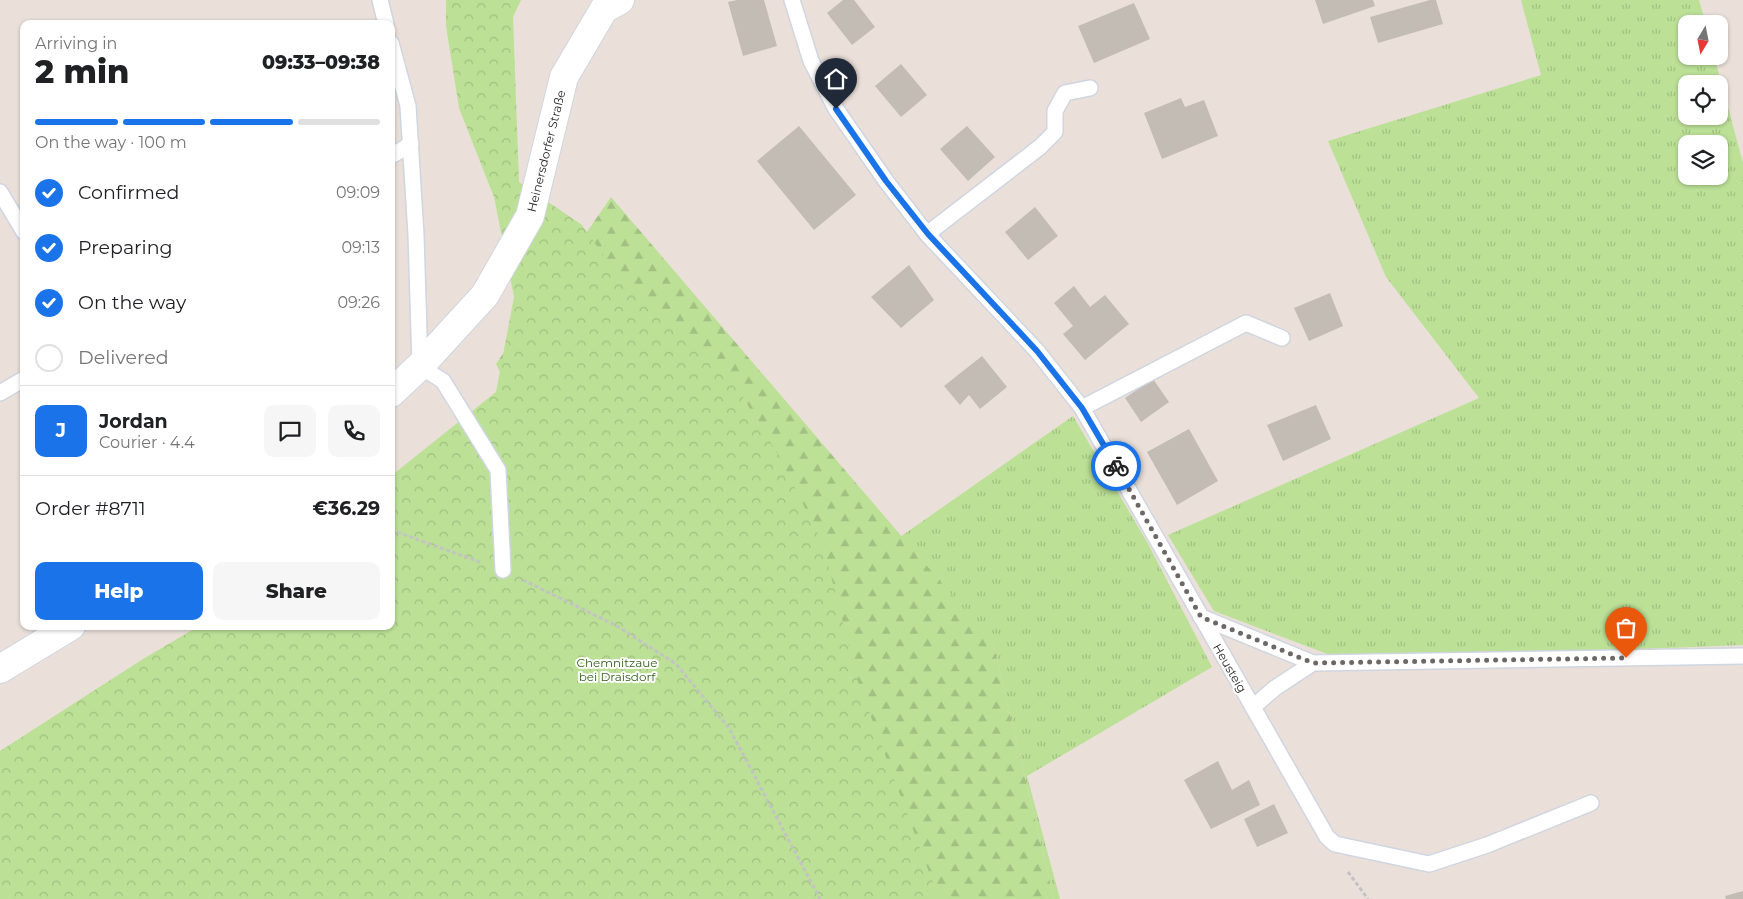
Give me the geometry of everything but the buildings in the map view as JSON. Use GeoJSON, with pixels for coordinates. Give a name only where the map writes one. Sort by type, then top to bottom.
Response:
{"type":"FeatureCollection","features":[{"type":"Feature","properties":{"kind":"street","name":"Heinersdorfer Straße"},"geometry":{"type":"LineString","coordinates":[[395,389],[420,366],[485,295],[530,216],[564,77],[604,9],[620,0]]}},
{"type":"Feature","properties":{"kind":"street"},"geometry":{"type":"LineString","coordinates":[[0,669],[64,630]]}},
{"type":"Feature","properties":{"kind":"lane"},"geometry":{"type":"LineString","coordinates":[[380,0],[385,20]]}},
{"type":"Feature","properties":{"kind":"lane","name":"Heusteig"},"geometry":{"type":"LineString","coordinates":[[792,0],[811,61],[836,109],[886,181],[928,234],[1037,351],[1082,408],[1327,836],[1335,844],[1429,864],[1487,845],[1591,803]]}},
{"type":"Feature","properties":{"kind":"lane"},"geometry":{"type":"LineString","coordinates":[[395,58],[408,106],[420,366],[443,380],[498,470],[503,570]]}},
{"type":"Feature","properties":{"kind":"lane"},"geometry":{"type":"LineString","coordinates":[[928,234],[1040,147],[1055,132],[1055,111],[1065,93],[1090,88]]}},
{"type":"Feature","properties":{"kind":"lane"},"geometry":{"type":"LineString","coordinates":[[395,154],[411,144]]}},
{"type":"Feature","properties":{"kind":"lane"},"geometry":{"type":"LineString","coordinates":[[0,192],[20,225]]}},
{"type":"Feature","properties":{"kind":"lane"},"geometry":{"type":"LineString","coordinates":[[1082,408],[1246,323],[1282,338]]}},
{"type":"Feature","properties":{"kind":"lane"},"geometry":{"type":"LineString","coordinates":[[0,393],[20,381]]}},
{"type":"Feature","properties":{"kind":"lane"},"geometry":{"type":"LineString","coordinates":[[1201,617],[1313,663],[1743,656]]}},
{"type":"Feature","properties":{"kind":"lane"},"geometry":{"type":"LineString","coordinates":[[1253,707],[1275,688],[1313,663]]}},
{"type":"Feature","properties":{"kind":"path"},"geometry":{"type":"LineString","coordinates":[[395,531],[503,570],[617,626],[676,664],[729,728],[820,899]]}},
{"type":"Feature","properties":{"kind":"green space","name":"Chemnitzaue bei Draisdorf"},"geometry":{"type":"Polygon","coordinates":[[[446,0],[521,0],[513,17],[519,182],[582,225],[623,283],[681,328],[735,384],[780,458],[823,544],[858,682],[939,899],[0,899],[0,751],[143,659],[192,630],[395,630],[395,473],[496,392],[514,297],[494,197],[459,108],[446,26],[446,0]]]}},
{"type":"Feature","properties":{"kind":"green space"},"geometry":{"type":"Polygon","coordinates":[[[1521,0],[1699,0],[1703,15],[1678,15],[1678,65],[1716,65],[1719,75],[1678,75],[1678,125],[1728,125],[1728,108],[1743,163],[1743,645],[1346,661],[1214,611],[1168,535],[1479,398],[1386,277],[1328,141],[1541,75],[1521,0]]]}},
{"type":"Feature","properties":{"kind":"green space"},"geometry":{"type":"Polygon","coordinates":[[[611,197],[993,643],[1054,899],[784,899],[496,364],[611,197]]]}},
{"type":"Feature","properties":{"kind":"green space"},"geometry":{"type":"Polygon","coordinates":[[[1073,416],[1147,542],[1212,667],[1027,776],[1060,899],[1054,899],[993,643],[900,537],[1073,416]]]}},
{"type":"Feature","properties":{"kind":"way so far"},"geometry":{"type":"LineString","coordinates":[[1116,466],[1201,617],[1313,663],[1626,658]]}},
{"type":"Feature","properties":{"kind":"route"},"geometry":{"type":"LineString","coordinates":[[836,109],[886,181],[928,234],[1037,351],[1082,408],[1116,466]]}}]}
